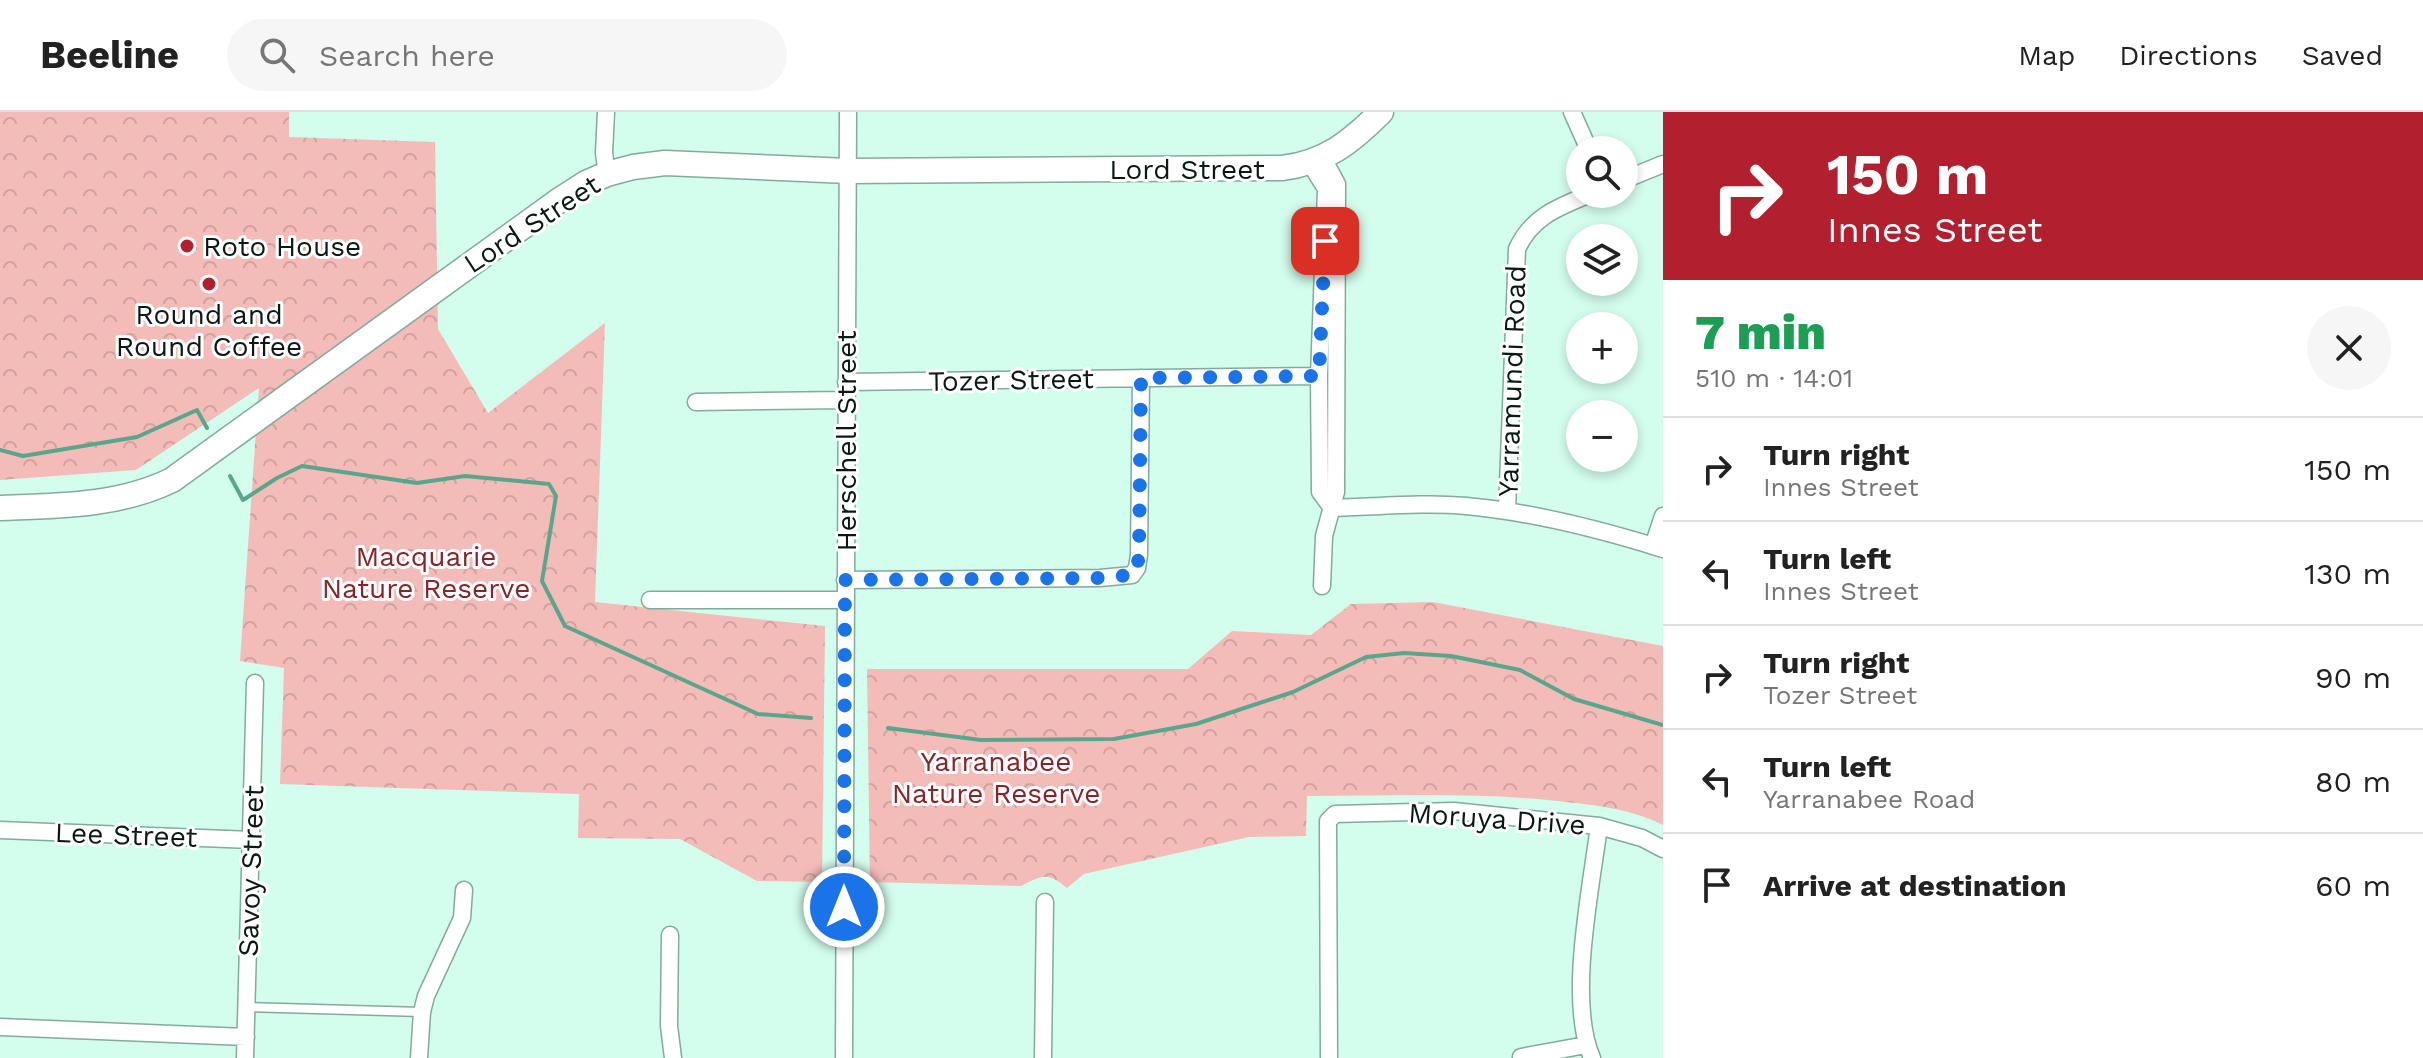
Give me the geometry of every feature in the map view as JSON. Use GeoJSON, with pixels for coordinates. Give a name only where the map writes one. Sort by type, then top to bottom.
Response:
{"type":"FeatureCollection","features":[{"type":"Feature","properties":{"kind":"main road"},"geometry":{"type":"LineString","coordinates":[[1316,160],[1352,140],[1381,112]]}},
{"type":"Feature","properties":{"kind":"main road","name":"Lord Street"},"geometry":{"type":"LineString","coordinates":[[0,508],[121,499],[147,492],[172,480],[561,199],[586,183],[633,167],[665,163],[848,171],[1256,169],[1282,168],[1316,160]]}},
{"type":"Feature","properties":{"kind":"street"},"geometry":{"type":"LineString","coordinates":[[606,112],[604,153],[607,174]]}},
{"type":"Feature","properties":{"kind":"street","name":"Herschell Street"},"geometry":{"type":"LineString","coordinates":[[844,1058],[848,112]]}},
{"type":"Feature","properties":{"kind":"street"},"geometry":{"type":"LineString","coordinates":[[1572,112],[1583,136]]}},
{"type":"Feature","properties":{"kind":"street"},"geometry":{"type":"LineString","coordinates":[[1316,160],[1326,189],[1319,376],[1320,492],[1332,508]]}},
{"type":"Feature","properties":{"kind":"street"},"geometry":{"type":"LineString","coordinates":[[1316,160],[1337,184],[1336,492],[1324,536],[1322,586]]}},
{"type":"Feature","properties":{"kind":"street"},"geometry":{"type":"LineString","coordinates":[[1638,174],[1663,164]]}},
{"type":"Feature","properties":{"kind":"street","name":"Yarramundi Road"},"geometry":{"type":"LineString","coordinates":[[1507,511],[1517,249],[1533,223],[1566,204]]}},
{"type":"Feature","properties":{"kind":"street","name":"Tozer Street"},"geometry":{"type":"LineString","coordinates":[[846,382],[1319,376]]}},
{"type":"Feature","properties":{"kind":"street"},"geometry":{"type":"LineString","coordinates":[[845,580],[1100,578],[1132,575],[1137,568],[1139,555],[1141,378]]}},
{"type":"Feature","properties":{"kind":"street"},"geometry":{"type":"LineString","coordinates":[[696,402],[846,400]]}},
{"type":"Feature","properties":{"kind":"street"},"geometry":{"type":"LineString","coordinates":[[1332,508],[1463,506],[1507,511],[1597,530],[1658,548],[1663,516]]}},
{"type":"Feature","properties":{"kind":"street"},"geometry":{"type":"LineString","coordinates":[[650,600],[845,600]]}},
{"type":"Feature","properties":{"kind":"street","name":"Savoy Street"},"geometry":{"type":"LineString","coordinates":[[245,1058],[255,683]]}},
{"type":"Feature","properties":{"kind":"street","name":"Moruya Drive"},"geometry":{"type":"LineString","coordinates":[[1329,1058],[1328,821],[1335,814],[1454,811],[1599,826],[1642,838],[1663,849]]}},
{"type":"Feature","properties":{"kind":"street"},"geometry":{"type":"LineString","coordinates":[[1521,1057],[1589,1051],[1581,1006],[1582,970],[1599,826]]}},
{"type":"Feature","properties":{"kind":"street","name":"Lee Street"},"geometry":{"type":"LineString","coordinates":[[0,830],[252,840]]}},
{"type":"Feature","properties":{"kind":"street"},"geometry":{"type":"LineString","coordinates":[[419,1058],[426,996],[462,918],[464,890]]}},
{"type":"Feature","properties":{"kind":"street"},"geometry":{"type":"LineString","coordinates":[[1043,1058],[1045,902]]}},
{"type":"Feature","properties":{"kind":"street"},"geometry":{"type":"LineString","coordinates":[[670,935],[669,1026],[673,1058]]}},
{"type":"Feature","properties":{"kind":"street"},"geometry":{"type":"LineString","coordinates":[[0,1027],[246,1037]]}},
{"type":"Feature","properties":{"kind":"lane"},"geometry":{"type":"LineString","coordinates":[[247,1007],[422,1012]]}},
{"type":"Feature","properties":{"kind":"green space","name":"Macquarie Nature Reserve"},"geometry":{"type":"Polygon","coordinates":[[[0,112],[289,112],[289,137],[435,142],[438,329],[488,413],[605,323],[595,602],[825,626],[822,882],[757,881],[680,839],[578,838],[579,794],[280,784],[284,668],[240,661],[259,388],[136,470],[0,480],[0,112]]]}},
{"type":"Feature","properties":{"kind":"green space","name":"Yarranabee Nature Reserve"},"geometry":{"type":"Polygon","coordinates":[[[1433,602],[1663,646],[1663,825],[1611,808],[1526,798],[1307,796],[1306,836],[1249,837],[1084,874],[1067,888],[1049,877],[1021,886],[870,882],[867,669],[1188,669],[1232,631],[1311,635],[1351,604],[1433,602]]]}},
{"type":"Feature","properties":{"kind":"waterway"},"geometry":{"type":"LineString","coordinates":[[0,450],[23,456],[137,437],[197,410],[207,428]]}},
{"type":"Feature","properties":{"kind":"waterway"},"geometry":{"type":"LineString","coordinates":[[230,476],[243,500],[302,466],[417,483],[465,476],[549,484],[556,496],[542,581],[565,626],[758,714],[811,718]]}},
{"type":"Feature","properties":{"kind":"waterway"},"geometry":{"type":"LineString","coordinates":[[888,728],[981,740],[1114,739],[1196,724],[1293,692],[1366,657],[1404,653],[1451,656],[1520,670],[1574,699],[1663,725]]}},
{"type":"Feature","properties":{"kind":"place","name":"Roto House"},"geometry":{"type":"Point","coordinates":[187,246]}},
{"type":"Feature","properties":{"kind":"place","name":"Round and Round Coffee"},"geometry":{"type":"Point","coordinates":[209,284]}},
{"type":"Feature","properties":{"kind":"route"},"geometry":{"type":"LineString","coordinates":[[844,907],[845,580],[1119,578],[1132,575],[1137,568],[1139,555],[1141,378],[1319,376],[1325,241]]}}]}
